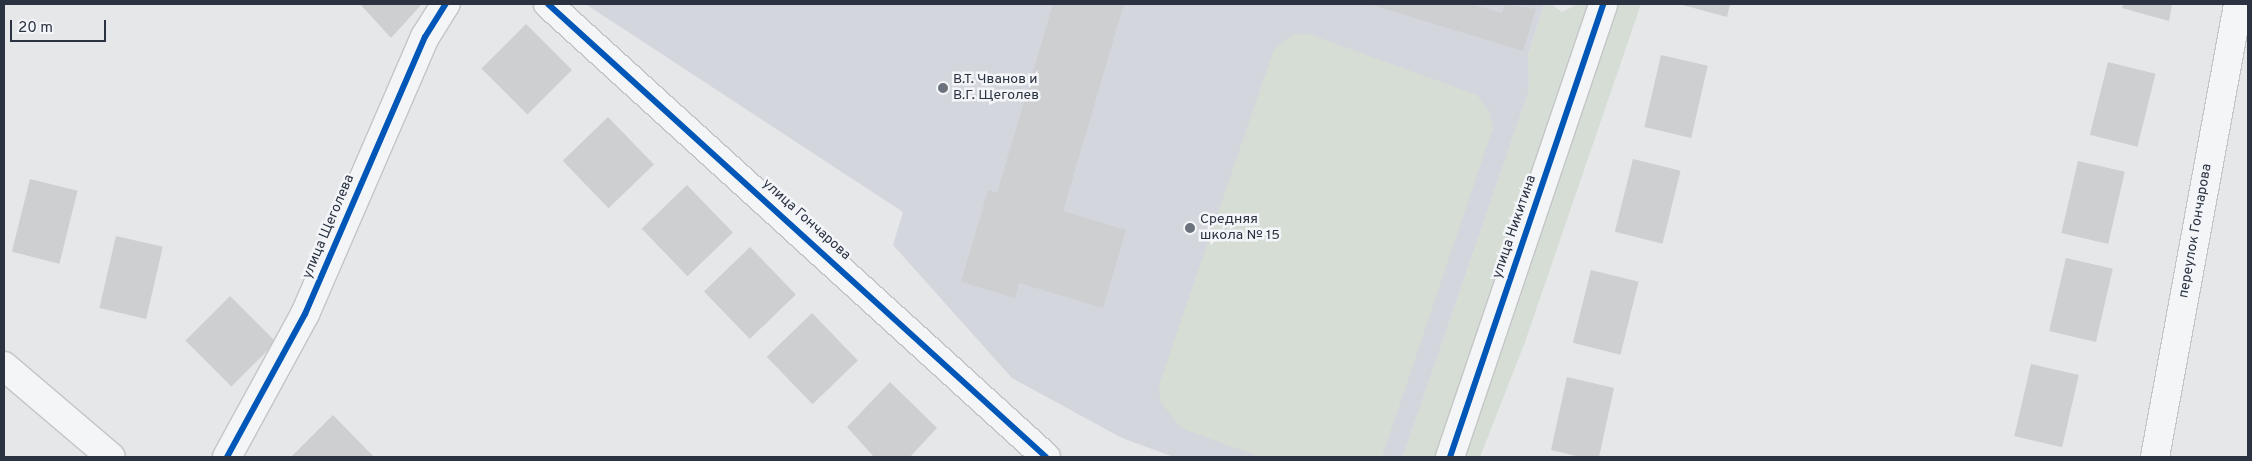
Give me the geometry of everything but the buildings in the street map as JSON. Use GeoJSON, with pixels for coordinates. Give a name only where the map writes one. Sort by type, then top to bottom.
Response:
{"type":"FeatureCollection","features":[{"type":"Feature","properties":{"kind":"street","name":"улица Щеголева"},"geometry":{"type":"LineString","coordinates":[[227,457],[305,314],[425,37],[446,4]]}},
{"type":"Feature","properties":{"kind":"street","name":"улица Гончарова"},"geometry":{"type":"LineString","coordinates":[[548,4],[1046,457]]}},
{"type":"Feature","properties":{"kind":"street","name":"улица Никитина"},"geometry":{"type":"LineString","coordinates":[[1450,457],[1603,4]]}},
{"type":"Feature","properties":{"kind":"street","name":"переулок Гончарова"},"geometry":{"type":"LineString","coordinates":[[2155,457],[2238,4]]}},
{"type":"Feature","properties":{"kind":"street"},"geometry":{"type":"LineString","coordinates":[[4,366],[111,457]]}},
{"type":"Feature","properties":{"kind":"shaded area","name":"Средняя школа № 15"},"geometry":{"type":"Polygon","coordinates":[[[1544,4],[1528,56],[1529,90],[1403,457],[1174,457],[1122,438],[1012,378],[893,245],[903,212],[587,5],[1544,4]]]}},
{"type":"Feature","properties":{"kind":"shaded area"},"geometry":{"type":"Polygon","coordinates":[[[1544,4],[1551,4],[1562,12],[1578,4],[1641,4],[1525,342],[1480,457],[1403,457],[1529,90],[1528,57],[1544,4]]]}},
{"type":"Feature","properties":{"kind":"shaded area"},"geometry":{"type":"Polygon","coordinates":[[[1306,33],[1477,95],[1489,112],[1493,128],[1382,457],[1260,457],[1181,428],[1160,401],[1159,385],[1274,49],[1292,35],[1306,33]]]}},
{"type":"Feature","properties":{"kind":"cycle path"},"geometry":{"type":"LineString","coordinates":[[227,457],[305,314],[425,37],[446,4]]}},
{"type":"Feature","properties":{"kind":"cycle path"},"geometry":{"type":"LineString","coordinates":[[548,4],[1046,457]]}},
{"type":"Feature","properties":{"kind":"cycle path"},"geometry":{"type":"LineString","coordinates":[[1450,457],[1603,4]]}},
{"type":"Feature","properties":{"kind":"place","name":"В.Т. Чванов и В.Г. Щеголев"},"geometry":{"type":"Point","coordinates":[943,88]}},
{"type":"Feature","properties":{"kind":"place","name":"Средняя школа № 15"},"geometry":{"type":"Point","coordinates":[1190,228]}}]}
